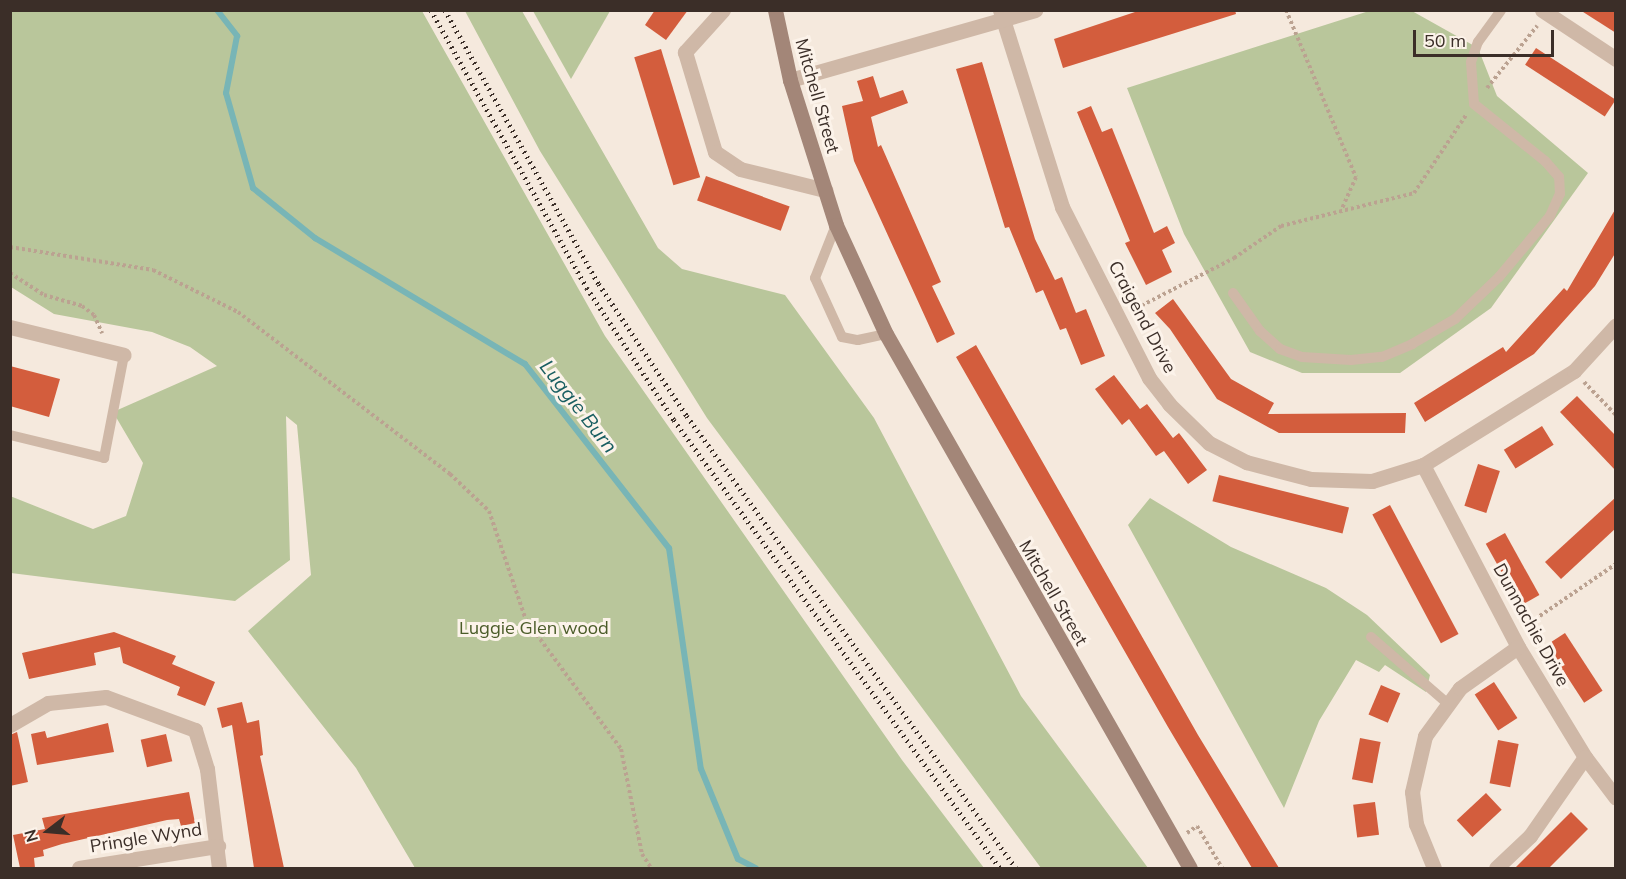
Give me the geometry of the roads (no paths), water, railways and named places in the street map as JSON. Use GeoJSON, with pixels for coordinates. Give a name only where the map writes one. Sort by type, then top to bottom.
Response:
{"type":"FeatureCollection","features":[{"type":"Feature","properties":{"kind":"street"},"geometry":{"type":"LineString","coordinates":[[723,10],[685,52],[715,152],[740,169],[825,190]]}},
{"type":"Feature","properties":{"kind":"street","name":"Mitchell Street"},"geometry":{"type":"LineString","coordinates":[[775,10],[790,80],[836,225],[886,334],[1190,868]]}},
{"type":"Feature","properties":{"kind":"street"},"geometry":{"type":"LineString","coordinates":[[790,80],[1001,16],[1035,10]]}},
{"type":"Feature","properties":{"kind":"street"},"geometry":{"type":"LineString","coordinates":[[1544,12],[1616,59]]}},
{"type":"Feature","properties":{"kind":"street","name":"Craigend Drive"},"geometry":{"type":"LineString","coordinates":[[1001,16],[1062,207],[1145,370],[1169,404],[1209,443],[1246,462],[1311,479],[1372,481],[1423,465],[1574,371],[1616,325]]}},
{"type":"Feature","properties":{"kind":"street"},"geometry":{"type":"LineString","coordinates":[[10,327],[116,353]]}},
{"type":"Feature","properties":{"kind":"street","name":"Dunnachie Drive"},"geometry":{"type":"LineString","coordinates":[[1423,465],[1515,641],[1585,758],[1616,798]]}},
{"type":"Feature","properties":{"kind":"street"},"geometry":{"type":"LineString","coordinates":[[1434,868],[1416,824],[1412,792],[1425,736],[1460,688],[1515,641]]}},
{"type":"Feature","properties":{"kind":"street"},"geometry":{"type":"LineString","coordinates":[[10,725],[48,703],[106,697],[195,730],[207,769],[219,868]]}},
{"type":"Feature","properties":{"kind":"street"},"geometry":{"type":"LineString","coordinates":[[1496,868],[1530,836],[1585,758]]}},
{"type":"Feature","properties":{"kind":"street","name":"Pringle Wynd"},"geometry":{"type":"LineString","coordinates":[[79,868],[218,846]]}},
{"type":"Feature","properties":{"kind":"lane"},"geometry":{"type":"LineString","coordinates":[[1233,294],[1260,332],[1281,349],[1302,357],[1351,360],[1382,357],[1455,319],[1499,277],[1550,216],[1560,194],[1559,177],[1545,160],[1474,104],[1471,62],[1478,42],[1501,10]]}},
{"type":"Feature","properties":{"kind":"lane"},"geometry":{"type":"LineString","coordinates":[[836,225],[815,278],[842,337],[858,340],[886,334]]}},
{"type":"Feature","properties":{"kind":"lane"},"geometry":{"type":"LineString","coordinates":[[10,435],[104,458],[116,353]]}},
{"type":"Feature","properties":{"kind":"lane"},"geometry":{"type":"LineString","coordinates":[[1371,637],[1447,703]]}},
{"type":"Feature","properties":{"kind":"waterway","name":"Luggie Burn"},"geometry":{"type":"LineString","coordinates":[[217,10],[237,36],[226,93],[253,188],[315,238],[525,364],[669,548],[701,769],[738,859],[756,868]]}},
{"type":"Feature","properties":{"kind":"railway"},"geometry":{"type":"LineString","coordinates":[[431,10],[587,288],[674,420],[1000,868]]}},
{"type":"Feature","properties":{"kind":"railway"},"geometry":{"type":"LineString","coordinates":[[445,10],[599,284],[687,416],[1016,868]]}},
{"type":"Feature","properties":{"kind":"park label","name":"Luggie Glen wood"},"geometry":{"type":"Point","coordinates":[534,628]}}]}
